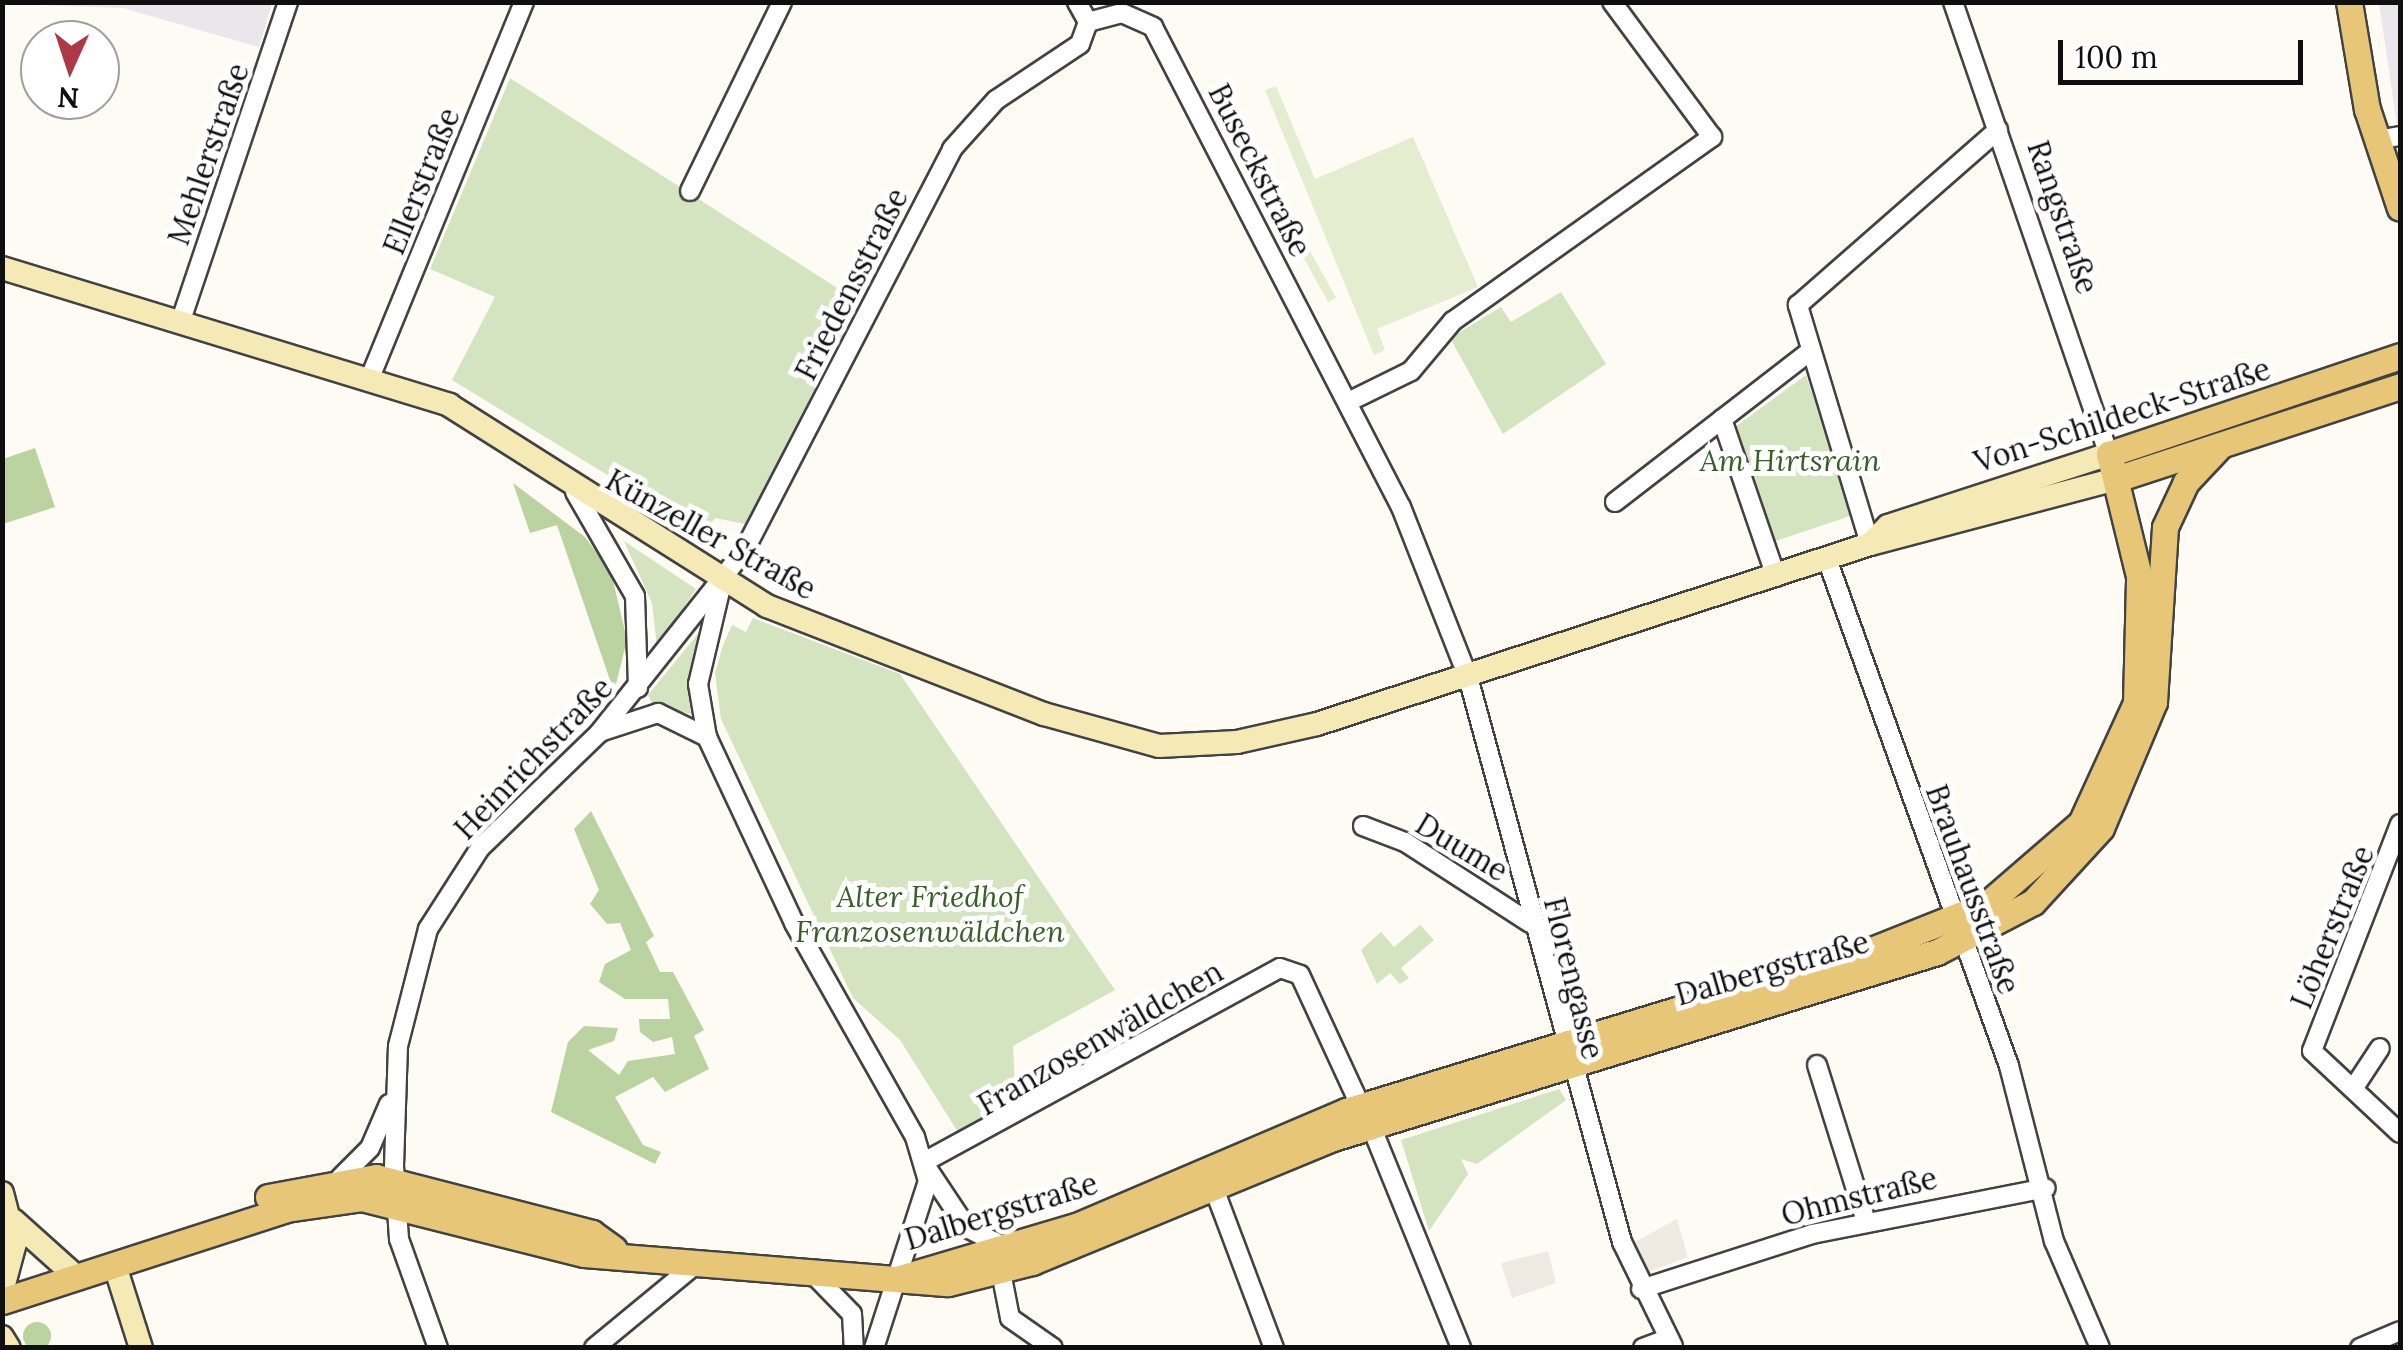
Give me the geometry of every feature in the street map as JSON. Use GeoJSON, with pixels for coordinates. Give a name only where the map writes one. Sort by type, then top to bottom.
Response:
{"type":"FeatureCollection","features":[{"type":"Feature","properties":{"kind":"main road"},"geometry":{"type":"LineString","coordinates":[[2350,2],[2389,138],[2400,208]]}},
{"type":"Feature","properties":{"kind":"main road","name":"Künzeller Straße"},"geometry":{"type":"LineString","coordinates":[[2,268],[449,405],[576,492],[722,582],[844,639],[1144,744],[1261,738],[1468,677]]}},
{"type":"Feature","properties":{"kind":"main road","name":"Von-Schildeck-Straße"},"geometry":{"type":"LineString","coordinates":[[1468,677],[2113,461],[2400,356]]}},
{"type":"Feature","properties":{"kind":"main road","name":"Von-Schildeck-Straße"},"geometry":{"type":"LineString","coordinates":[[2113,461],[2218,448],[2400,386]]}},
{"type":"Feature","properties":{"kind":"main road","name":"Rangstraße"},"geometry":{"type":"LineString","coordinates":[[1958,930],[2033,902],[2101,828],[2154,702],[2158,579],[2172,506],[2218,448]]}},
{"type":"Feature","properties":{"kind":"main road","name":"Rangstraße"},"geometry":{"type":"LineString","coordinates":[[2113,461],[2158,579]]}},
{"type":"Feature","properties":{"kind":"main road","name":"Rangstraße"},"geometry":{"type":"LineString","coordinates":[[1958,930],[2038,869],[2070,834],[2127,732],[2142,613],[2113,461]]}},
{"type":"Feature","properties":{"kind":"main road","name":"Dalbergstraße"},"geometry":{"type":"LineString","coordinates":[[395,1191],[592,1233],[614,1250],[814,1275],[900,1278],[1004,1260],[1366,1116],[1958,930]]}},
{"type":"Feature","properties":{"kind":"main road"},"geometry":{"type":"LineString","coordinates":[[94,1268],[179,1225],[340,1178],[395,1191]]}},
{"type":"Feature","properties":{"kind":"main road"},"geometry":{"type":"LineString","coordinates":[[2,1301],[94,1268],[307,1204],[395,1191]]}},
{"type":"Feature","properties":{"kind":"main road"},"geometry":{"type":"LineString","coordinates":[[2,1193],[13,1220],[2,1292]]}},
{"type":"Feature","properties":{"kind":"main road"},"geometry":{"type":"LineString","coordinates":[[13,1220],[94,1268],[141,1348]]}},
{"type":"Feature","properties":{"kind":"main road"},"geometry":{"type":"LineString","coordinates":[[2,1337],[8,1348]]}},
{"type":"Feature","properties":{"kind":"street","name":"Mehlerstraße"},"geometry":{"type":"LineString","coordinates":[[180,323],[288,2]]}},
{"type":"Feature","properties":{"kind":"street","name":"Ellerstraße"},"geometry":{"type":"LineString","coordinates":[[369,380],[524,2]]}},
{"type":"Feature","properties":{"kind":"street"},"geometry":{"type":"LineString","coordinates":[[690,191],[782,2]]}},
{"type":"Feature","properties":{"kind":"street"},"geometry":{"type":"LineString","coordinates":[[1077,2],[1088,22]]}},
{"type":"Feature","properties":{"kind":"street"},"geometry":{"type":"LineString","coordinates":[[1348,402],[1411,371],[1453,321],[1712,137],[1612,2]]}},
{"type":"Feature","properties":{"kind":"street","name":"Rangstraße"},"geometry":{"type":"LineString","coordinates":[[1953,2],[2113,461]]}},
{"type":"Feature","properties":{"kind":"street","name":"Buseckstraße"},"geometry":{"type":"LineString","coordinates":[[1088,22],[1128,8],[1148,21],[1168,51],[1348,402],[1468,677]]}},
{"type":"Feature","properties":{"kind":"street","name":"Friedensstraße"},"geometry":{"type":"LineString","coordinates":[[722,582],[952,149],[996,100],[1074,49],[1088,22]]}},
{"type":"Feature","properties":{"kind":"street"},"geometry":{"type":"LineString","coordinates":[[1870,544],[1809,352],[1802,297],[1998,130]]}},
{"type":"Feature","properties":{"kind":"street"},"geometry":{"type":"LineString","coordinates":[[1615,502],[1809,352]]}},
{"type":"Feature","properties":{"kind":"street"},"geometry":{"type":"LineString","coordinates":[[1722,419],[1776,576]]}},
{"type":"Feature","properties":{"kind":"street","name":"Heinrichstraße"},"geometry":{"type":"LineString","coordinates":[[576,492],[635,596],[638,688]]}},
{"type":"Feature","properties":{"kind":"street","name":"Brauhausstraße"},"geometry":{"type":"LineString","coordinates":[[1827,559],[2046,1188],[2054,1241],[2100,1348]]}},
{"type":"Feature","properties":{"kind":"street"},"geometry":{"type":"LineString","coordinates":[[722,582],[717,617],[698,684],[707,738],[924,1162],[966,1228],[1004,1260],[1010,1318],[1053,1348]]}},
{"type":"Feature","properties":{"kind":"street","name":"Heinrichstraße"},"geometry":{"type":"LineString","coordinates":[[438,1348],[395,1191],[394,1090],[408,990],[442,904],[500,825],[599,732],[722,582]]}},
{"type":"Feature","properties":{"kind":"street","name":"Florengasse"},"geometry":{"type":"LineString","coordinates":[[1468,677],[1563,1052],[1642,1291],[1670,1342]]}},
{"type":"Feature","properties":{"kind":"street"},"geometry":{"type":"LineString","coordinates":[[599,732],[658,713],[707,738]]}},
{"type":"Feature","properties":{"kind":"street","name":"Löherstraße"},"geometry":{"type":"LineString","coordinates":[[2354,1086],[2312,1050],[2400,824]]}},
{"type":"Feature","properties":{"kind":"street","name":"Duume"},"geometry":{"type":"LineString","coordinates":[[1363,826],[1405,842],[1530,923]]}},
{"type":"Feature","properties":{"kind":"street","name":"Franzosenwäldchen"},"geometry":{"type":"LineString","coordinates":[[924,1162],[1280,968],[1300,975],[1366,1116]]}},
{"type":"Feature","properties":{"kind":"street"},"geometry":{"type":"LineString","coordinates":[[2380,1048],[2354,1086],[2400,1133]]}},
{"type":"Feature","properties":{"kind":"street"},"geometry":{"type":"LineString","coordinates":[[1817,1066],[1866,1221]]}},
{"type":"Feature","properties":{"kind":"street","name":"Heinrichstraße"},"geometry":{"type":"LineString","coordinates":[[340,1178],[370,1148],[394,1090]]}},
{"type":"Feature","properties":{"kind":"street"},"geometry":{"type":"LineString","coordinates":[[1366,1116],[1461,1348]]}},
{"type":"Feature","properties":{"kind":"street"},"geometry":{"type":"LineString","coordinates":[[874,1348],[917,1235],[924,1162]]}},
{"type":"Feature","properties":{"kind":"street"},"geometry":{"type":"LineString","coordinates":[[1210,1178],[1274,1348]]}},
{"type":"Feature","properties":{"kind":"street","name":"Ohmstraße"},"geometry":{"type":"LineString","coordinates":[[1642,1291],[1686,1270],[1866,1221],[2046,1188]]}},
{"type":"Feature","properties":{"kind":"street"},"geometry":{"type":"LineString","coordinates":[[594,1348],[697,1262]]}},
{"type":"Feature","properties":{"kind":"street"},"geometry":{"type":"LineString","coordinates":[[814,1275],[852,1314],[854,1348]]}},
{"type":"Feature","properties":{"kind":"street"},"geometry":{"type":"LineString","coordinates":[[2360,1348],[2400,1331]]}},
{"type":"Feature","properties":{"kind":"street"},"geometry":{"type":"LineString","coordinates":[[1643,1348],[1670,1342]]}},
{"type":"Feature","properties":{"kind":"shaded area"},"geometry":{"type":"Polygon","coordinates":[[[272,3],[259,47],[123,8],[42,5],[272,3]]]}},
{"type":"Feature","properties":{"kind":"shaded area"},"geometry":{"type":"Polygon","coordinates":[[[2379,3],[2400,3],[2400,125],[2397,125],[2379,3]]]}},
{"type":"Feature","properties":{"kind":"shaded area"},"geometry":{"type":"Polygon","coordinates":[[[1677,1219],[1688,1257],[1648,1272],[1635,1242],[1677,1219]]]}},
{"type":"Feature","properties":{"kind":"shaded area"},"geometry":{"type":"Polygon","coordinates":[[[1548,1251],[1556,1283],[1512,1298],[1501,1263],[1548,1251]]]}},
{"type":"Feature","properties":{"kind":"green space"},"geometry":{"type":"Polygon","coordinates":[[[510,78],[859,302],[745,524],[715,518],[704,534],[452,380],[495,297],[430,269],[510,78]]]}},
{"type":"Feature","properties":{"kind":"green space"},"geometry":{"type":"Polygon","coordinates":[[[1276,86],[1315,179],[1413,137],[1478,287],[1377,329],[1385,350],[1374,355],[1265,90],[1276,86]]]}},
{"type":"Feature","properties":{"kind":"green space"},"geometry":{"type":"Polygon","coordinates":[[[1273,184],[1336,298],[1328,302],[1265,188],[1273,184]]]}},
{"type":"Feature","properties":{"kind":"green space"},"geometry":{"type":"Polygon","coordinates":[[[1561,292],[1606,364],[1503,434],[1450,338],[1501,307],[1511,322],[1561,292]]]}},
{"type":"Feature","properties":{"kind":"green space","name":"Am Hirtsrain"},"geometry":{"type":"Polygon","coordinates":[[[1806,375],[1853,515],[1773,542],[1735,427],[1806,375]]]}},
{"type":"Feature","properties":{"kind":"green space"},"geometry":{"type":"Polygon","coordinates":[[[35,448],[55,507],[3,524],[3,459],[35,448]]]}},
{"type":"Feature","properties":{"kind":"green space"},"geometry":{"type":"Polygon","coordinates":[[[513,483],[585,537],[611,572],[627,640],[614,692],[557,525],[530,533],[513,483]]]}},
{"type":"Feature","properties":{"kind":"green space"},"geometry":{"type":"Polygon","coordinates":[[[624,541],[696,589],[657,647],[652,603],[624,541]]]}},
{"type":"Feature","properties":{"kind":"green space","name":"Alter Friedhof Franzosenwäldchen"},"geometry":{"type":"Polygon","coordinates":[[[753,618],[900,674],[1115,990],[1013,1046],[1016,1108],[963,1140],[900,1040],[853,998],[721,719],[715,673],[723,645],[732,625],[746,632],[753,618]]]}},
{"type":"Feature","properties":{"kind":"green space"},"geometry":{"type":"Polygon","coordinates":[[[702,629],[687,685],[691,714],[653,705],[648,695],[702,629]]]}},
{"type":"Feature","properties":{"kind":"green space"},"geometry":{"type":"Polygon","coordinates":[[[591,811],[654,936],[646,942],[660,972],[673,972],[704,1030],[694,1036],[709,1069],[665,1092],[653,1077],[615,1097],[643,1145],[661,1152],[655,1164],[551,1112],[568,1042],[584,1026],[618,1028],[614,1041],[588,1050],[619,1075],[628,1061],[675,1054],[672,1037],[653,1042],[640,1032],[639,1019],[670,1019],[668,999],[625,999],[599,982],[605,964],[631,950],[620,923],[607,924],[590,904],[599,890],[574,829],[591,811]]]}},
{"type":"Feature","properties":{"kind":"green space"},"geometry":{"type":"Polygon","coordinates":[[[1420,925],[1434,940],[1401,968],[1409,978],[1400,984],[1390,973],[1377,984],[1361,950],[1381,932],[1394,947],[1420,925]]]}},
{"type":"Feature","properties":{"kind":"green space"},"geometry":{"type":"Polygon","coordinates":[[[1559,1089],[1566,1100],[1477,1164],[1461,1159],[1468,1174],[1429,1231],[1401,1140],[1559,1089]]]}},
{"type":"Feature","properties":{"kind":"green space"},"geometry":{"type":"Polygon","coordinates":[[[37,1322],[47,1326],[51,1336],[47,1346],[37,1350],[27,1346],[23,1336],[27,1326],[37,1322]]]}}]}
